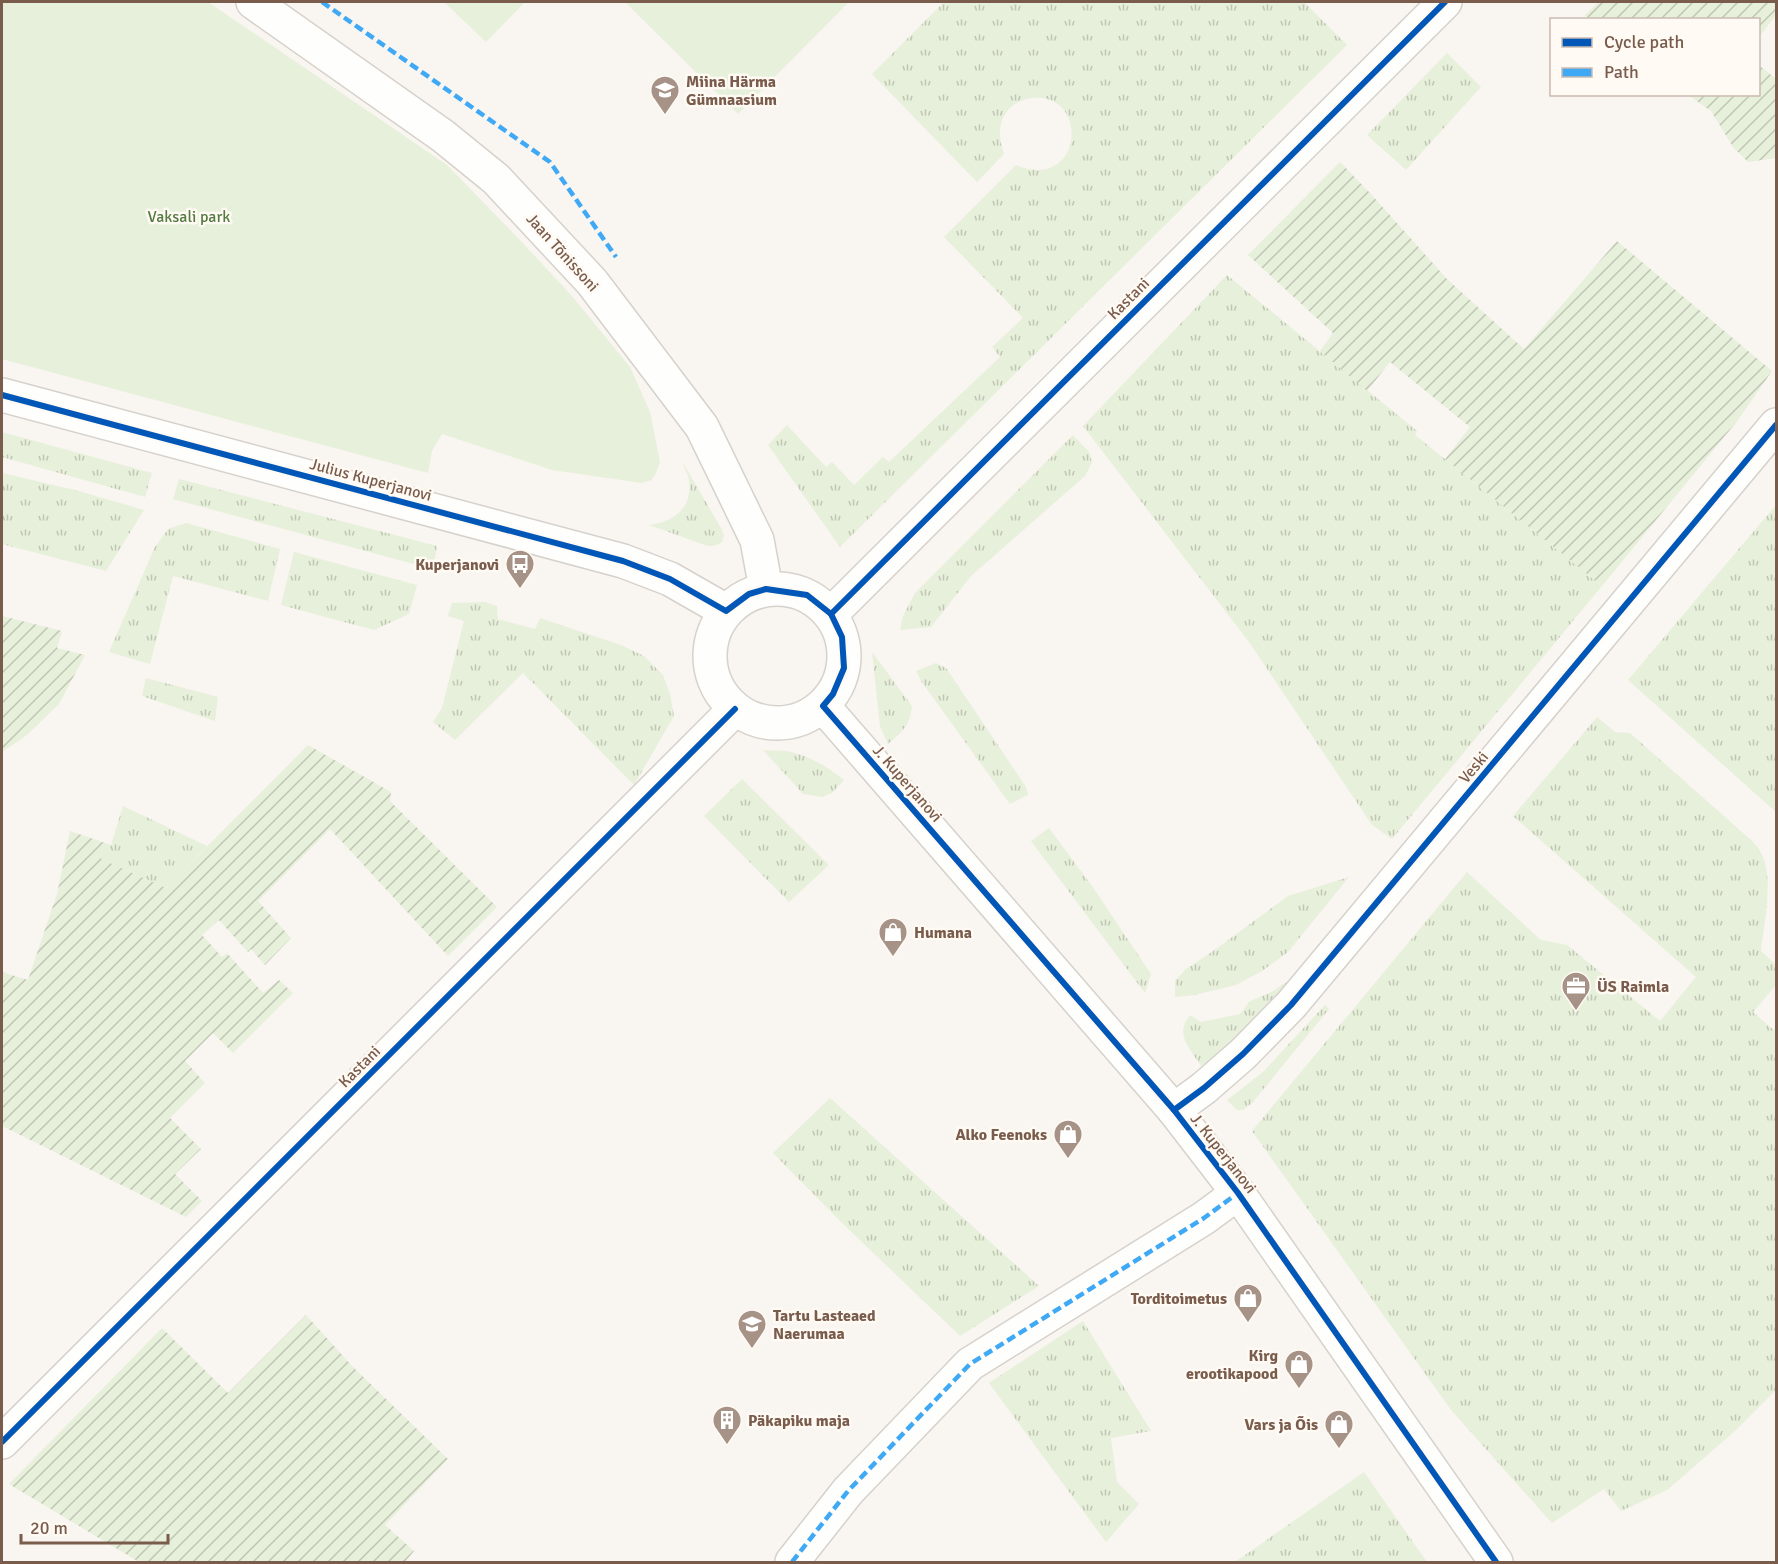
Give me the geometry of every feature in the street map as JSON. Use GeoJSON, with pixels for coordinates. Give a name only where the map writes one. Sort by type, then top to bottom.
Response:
{"type":"FeatureCollection","features":[{"type":"Feature","properties":{"kind":"street","name":"Jaan Tõnissoni"},"geometry":{"type":"LineString","coordinates":[[253,2],[443,136],[496,179],[592,282],[702,427],[758,540],[766,589]]}},
{"type":"Feature","properties":{"kind":"street","name":"Kastani"},"geometry":{"type":"LineString","coordinates":[[831,614],[1445,2]]}},
{"type":"Feature","properties":{"kind":"street","name":"Julius Kuperjanovi"},"geometry":{"type":"LineString","coordinates":[[2,395],[623,561],[670,579],[726,611]]}},
{"type":"Feature","properties":{"kind":"street","name":"Veski"},"geometry":{"type":"LineString","coordinates":[[1174,1110],[1204,1088],[1243,1054],[1291,1005],[1776,424]]}},
{"type":"Feature","properties":{"kind":"street"},"geometry":{"type":"LineString","coordinates":[[766,589],[807,595],[831,614],[842,637],[844,668],[833,694],[823,706],[803,718],[778,723],[757,720],[735,709],[721,695],[712,675],[710,652],[715,629],[726,611],[749,594],[766,589]]}},
{"type":"Feature","properties":{"kind":"street","name":"J. Kuperjanovi"},"geometry":{"type":"LineString","coordinates":[[823,706],[1174,1110],[1238,1193],[1496,1563]]}},
{"type":"Feature","properties":{"kind":"street","name":"Kastani"},"geometry":{"type":"LineString","coordinates":[[2,1442],[735,709]]}},
{"type":"Feature","properties":{"kind":"street"},"geometry":{"type":"LineString","coordinates":[[792,1563],[848,1491],[970,1364],[1204,1218],[1238,1193]]}},
{"type":"Feature","properties":{"kind":"green space","name":"Vaksali park"},"geometry":{"type":"Polygon","coordinates":[[[2,2],[208,2],[447,165],[572,296],[630,367],[650,412],[660,462],[655,475],[651,480],[642,483],[552,470],[442,434],[432,451],[428,473],[2,359],[2,2]]]}},
{"type":"Feature","properties":{"kind":"green space"},"geometry":{"type":"Polygon","coordinates":[[[444,2],[525,2],[486,42],[444,2]]]}},
{"type":"Feature","properties":{"kind":"green space"},"geometry":{"type":"Polygon","coordinates":[[[625,2],[849,2],[738,114],[625,2]]]}},
{"type":"Feature","properties":{"kind":"green space"},"geometry":{"type":"Polygon","coordinates":[[[944,2],[1304,2],[1347,45],[840,547],[768,445],[787,425],[826,467],[832,462],[854,485],[883,457],[889,462],[1000,357],[992,347],[1023,318],[944,237],[1016,165],[1038,170],[1055,166],[1066,155],[1071,140],[1071,124],[1064,110],[1051,100],[1025,99],[1013,105],[1004,115],[1000,137],[1004,154],[977,182],[872,74],[944,2]]]}},
{"type":"Feature","properties":{"kind":"green space"},"geometry":{"type":"Polygon","coordinates":[[[1599,2],[1776,2],[1776,15],[1760,36],[1760,18],[1588,18],[1585,15],[1599,2]]]}},
{"type":"Feature","properties":{"kind":"green space"},"geometry":{"type":"Polygon","coordinates":[[[1447,53],[1481,87],[1406,170],[1367,135],[1447,53]]]}},
{"type":"Feature","properties":{"kind":"green space"},"geometry":{"type":"Polygon","coordinates":[[[1760,66],[1776,79],[1776,158],[1748,162],[1733,147],[1711,111],[1689,96],[1760,96],[1760,66]]]}},
{"type":"Feature","properties":{"kind":"green space"},"geometry":{"type":"Polygon","coordinates":[[[1340,162],[1447,279],[1524,349],[1617,241],[1772,371],[1738,420],[1602,586],[1445,459],[1470,427],[1390,362],[1367,391],[1320,351],[1333,333],[1248,255],[1340,162]]]}},
{"type":"Feature","properties":{"kind":"green space"},"geometry":{"type":"Polygon","coordinates":[[[1227,275],[1417,431],[1415,435],[1602,586],[1392,839],[1372,825],[1249,642],[1083,426],[1227,275]]]}},
{"type":"Feature","properties":{"kind":"green space"},"geometry":{"type":"Polygon","coordinates":[[[2,432],[152,473],[145,497],[2,457],[2,432]]]}},
{"type":"Feature","properties":{"kind":"green space"},"geometry":{"type":"Polygon","coordinates":[[[1073,435],[1089,452],[1092,462],[1085,476],[971,576],[931,627],[900,630],[903,616],[915,593],[1073,435]]]}},
{"type":"Feature","properties":{"kind":"green space"},"geometry":{"type":"Polygon","coordinates":[[[682,461],[721,528],[724,536],[722,542],[717,545],[705,545],[649,525],[674,517],[685,506],[689,480],[682,461]]]}},
{"type":"Feature","properties":{"kind":"green space"},"geometry":{"type":"Polygon","coordinates":[[[2,473],[75,490],[144,510],[106,571],[2,544],[2,473]]]}},
{"type":"Feature","properties":{"kind":"green space"},"geometry":{"type":"Polygon","coordinates":[[[179,479],[437,546],[434,562],[431,566],[421,566],[173,499],[179,479]]]}},
{"type":"Feature","properties":{"kind":"green space"},"geometry":{"type":"Polygon","coordinates":[[[1776,505],[1776,812],[1628,680],[1776,505]]]}},
{"type":"Feature","properties":{"kind":"green space"},"geometry":{"type":"Polygon","coordinates":[[[186,523],[280,549],[268,601],[173,576],[150,664],[109,652],[155,547],[168,529],[186,523]]]}},
{"type":"Feature","properties":{"kind":"green space"},"geometry":{"type":"Polygon","coordinates":[[[294,552],[417,585],[409,614],[374,630],[281,605],[294,552]]]}},
{"type":"Feature","properties":{"kind":"green space"},"geometry":{"type":"Polygon","coordinates":[[[485,602],[497,606],[498,619],[535,629],[540,618],[621,645],[644,656],[663,675],[670,694],[674,716],[634,785],[523,673],[455,740],[433,722],[442,708],[464,621],[448,616],[452,603],[485,602]]]}},
{"type":"Feature","properties":{"kind":"green space"},"geometry":{"type":"Polygon","coordinates":[[[2,616],[62,631],[57,648],[85,655],[59,704],[27,735],[2,752],[2,616]]]}},
{"type":"Feature","properties":{"kind":"green space"},"geometry":{"type":"Polygon","coordinates":[[[872,652],[912,706],[904,728],[888,744],[880,726],[872,652]]]}},
{"type":"Feature","properties":{"kind":"green space"},"geometry":{"type":"Polygon","coordinates":[[[936,663],[946,668],[1026,787],[1028,795],[1010,804],[921,681],[916,671],[936,663]]]}},
{"type":"Feature","properties":{"kind":"green space"},"geometry":{"type":"Polygon","coordinates":[[[146,678],[218,697],[215,721],[142,696],[146,678]]]}},
{"type":"Feature","properties":{"kind":"green space"},"geometry":{"type":"Polygon","coordinates":[[[1597,717],[1615,732],[1630,733],[1751,840],[1759,850],[1764,862],[1768,886],[1761,951],[1776,965],[1776,985],[1753,1012],[1776,1032],[1776,1390],[1735,1431],[1667,1490],[1621,1511],[1604,1489],[1552,1523],[1451,1410],[1252,1131],[1467,872],[1541,940],[1567,945],[1660,1021],[1696,977],[1513,816],[1597,717]]]}},
{"type":"Feature","properties":{"kind":"green space"},"geometry":{"type":"Polygon","coordinates":[[[308,745],[391,792],[390,801],[497,907],[448,956],[330,829],[258,901],[291,938],[265,965],[251,949],[248,952],[219,920],[202,935],[222,957],[227,953],[263,993],[279,980],[293,993],[233,1053],[213,1033],[185,1061],[205,1083],[170,1118],[201,1149],[175,1174],[202,1201],[186,1217],[2,1126],[2,972],[28,980],[57,894],[70,831],[105,843],[101,859],[166,888],[308,745]]]}},
{"type":"Feature","properties":{"kind":"green space"},"geometry":{"type":"Polygon","coordinates":[[[763,750],[787,751],[803,755],[844,780],[832,793],[822,797],[803,794],[763,750]]]}},
{"type":"Feature","properties":{"kind":"green space"},"geometry":{"type":"Polygon","coordinates":[[[742,779],[829,865],[789,902],[704,816],[742,779]]]}},
{"type":"Feature","properties":{"kind":"green space"},"geometry":{"type":"Polygon","coordinates":[[[123,806],[207,846],[166,888],[100,859],[105,843],[111,845],[123,806]]]}},
{"type":"Feature","properties":{"kind":"green space"},"geometry":{"type":"Polygon","coordinates":[[[1049,828],[1092,886],[1151,974],[1145,993],[1031,841],[1049,828]]]}},
{"type":"Feature","properties":{"kind":"green space"},"geometry":{"type":"Polygon","coordinates":[[[1349,877],[1288,952],[1262,971],[1236,985],[1195,995],[1175,997],[1175,981],[1186,969],[1288,896],[1349,877]]]}},
{"type":"Feature","properties":{"kind":"green space"},"geometry":{"type":"Polygon","coordinates":[[[1298,975],[1231,1045],[1201,1066],[1185,1041],[1183,1029],[1190,1015],[1201,1022],[1240,1014],[1249,1002],[1273,991],[1298,975]]]}},
{"type":"Feature","properties":{"kind":"green space"},"geometry":{"type":"Polygon","coordinates":[[[1325,1005],[1329,1009],[1252,1103],[1243,1110],[1237,1110],[1227,1100],[1263,1072],[1325,1005]]]}},
{"type":"Feature","properties":{"kind":"green space"},"geometry":{"type":"Polygon","coordinates":[[[830,1098],[1039,1286],[960,1336],[773,1153],[830,1098]]]}},
{"type":"Feature","properties":{"kind":"green space"},"geometry":{"type":"Polygon","coordinates":[[[306,1315],[353,1367],[448,1459],[385,1525],[414,1551],[405,1562],[139,1562],[9,1484],[162,1328],[228,1393],[306,1315]]]}},
{"type":"Feature","properties":{"kind":"green space"},"geometry":{"type":"Polygon","coordinates":[[[1083,1321],[1151,1431],[1111,1438],[1117,1482],[1139,1504],[1106,1542],[989,1383],[1083,1321]]]}},
{"type":"Feature","properties":{"kind":"green space"},"geometry":{"type":"Polygon","coordinates":[[[1364,1472],[1427,1562],[1235,1562],[1364,1472]]]}},
{"type":"Feature","properties":{"kind":"marked path"},"geometry":{"type":"LineString","coordinates":[[322,2],[550,162],[616,257]]}},
{"type":"Feature","properties":{"kind":"marked path"},"geometry":{"type":"LineString","coordinates":[[792,1562],[848,1491],[970,1364],[1204,1218],[1238,1193]]}},
{"type":"Feature","properties":{"kind":"cycle path"},"geometry":{"type":"LineString","coordinates":[[831,614],[1445,2]]}},
{"type":"Feature","properties":{"kind":"cycle path"},"geometry":{"type":"LineString","coordinates":[[2,395],[623,561],[670,579],[726,611],[749,594],[766,589],[807,595],[831,614],[842,637],[844,668],[833,694],[823,706],[1174,1110],[1238,1193],[1496,1562]]}},
{"type":"Feature","properties":{"kind":"cycle path"},"geometry":{"type":"LineString","coordinates":[[1174,1110],[1204,1088],[1243,1054],[1291,1005],[1776,425]]}},
{"type":"Feature","properties":{"kind":"cycle path"},"geometry":{"type":"LineString","coordinates":[[2,1442],[735,709]]}},
{"type":"Feature","properties":{"kind":"place","name":"Miina Härma Gümnaasium"},"geometry":{"type":"Point","coordinates":[665,116]}},
{"type":"Feature","properties":{"kind":"place","name":"Kuperjanovi"},"geometry":{"type":"Point","coordinates":[520,590]}},
{"type":"Feature","properties":{"kind":"place","name":"Humana"},"geometry":{"type":"Point","coordinates":[893,958]}},
{"type":"Feature","properties":{"kind":"place","name":"ÜS Raimla"},"geometry":{"type":"Point","coordinates":[1576,1012]}},
{"type":"Feature","properties":{"kind":"place","name":"Alko Feenoks"},"geometry":{"type":"Point","coordinates":[1068,1160]}},
{"type":"Feature","properties":{"kind":"place","name":"Torditoimetus"},"geometry":{"type":"Point","coordinates":[1248,1324]}},
{"type":"Feature","properties":{"kind":"place","name":"Tartu Lasteaed Naerumaa"},"geometry":{"type":"Point","coordinates":[752,1350]}},
{"type":"Feature","properties":{"kind":"place","name":"Kirg erootikapood"},"geometry":{"type":"Point","coordinates":[1299,1390]}},
{"type":"Feature","properties":{"kind":"place","name":"Päkapiku maja"},"geometry":{"type":"Point","coordinates":[727,1446]}},
{"type":"Feature","properties":{"kind":"place","name":"Vars ja Õis"},"geometry":{"type":"Point","coordinates":[1339,1450]}}]}
